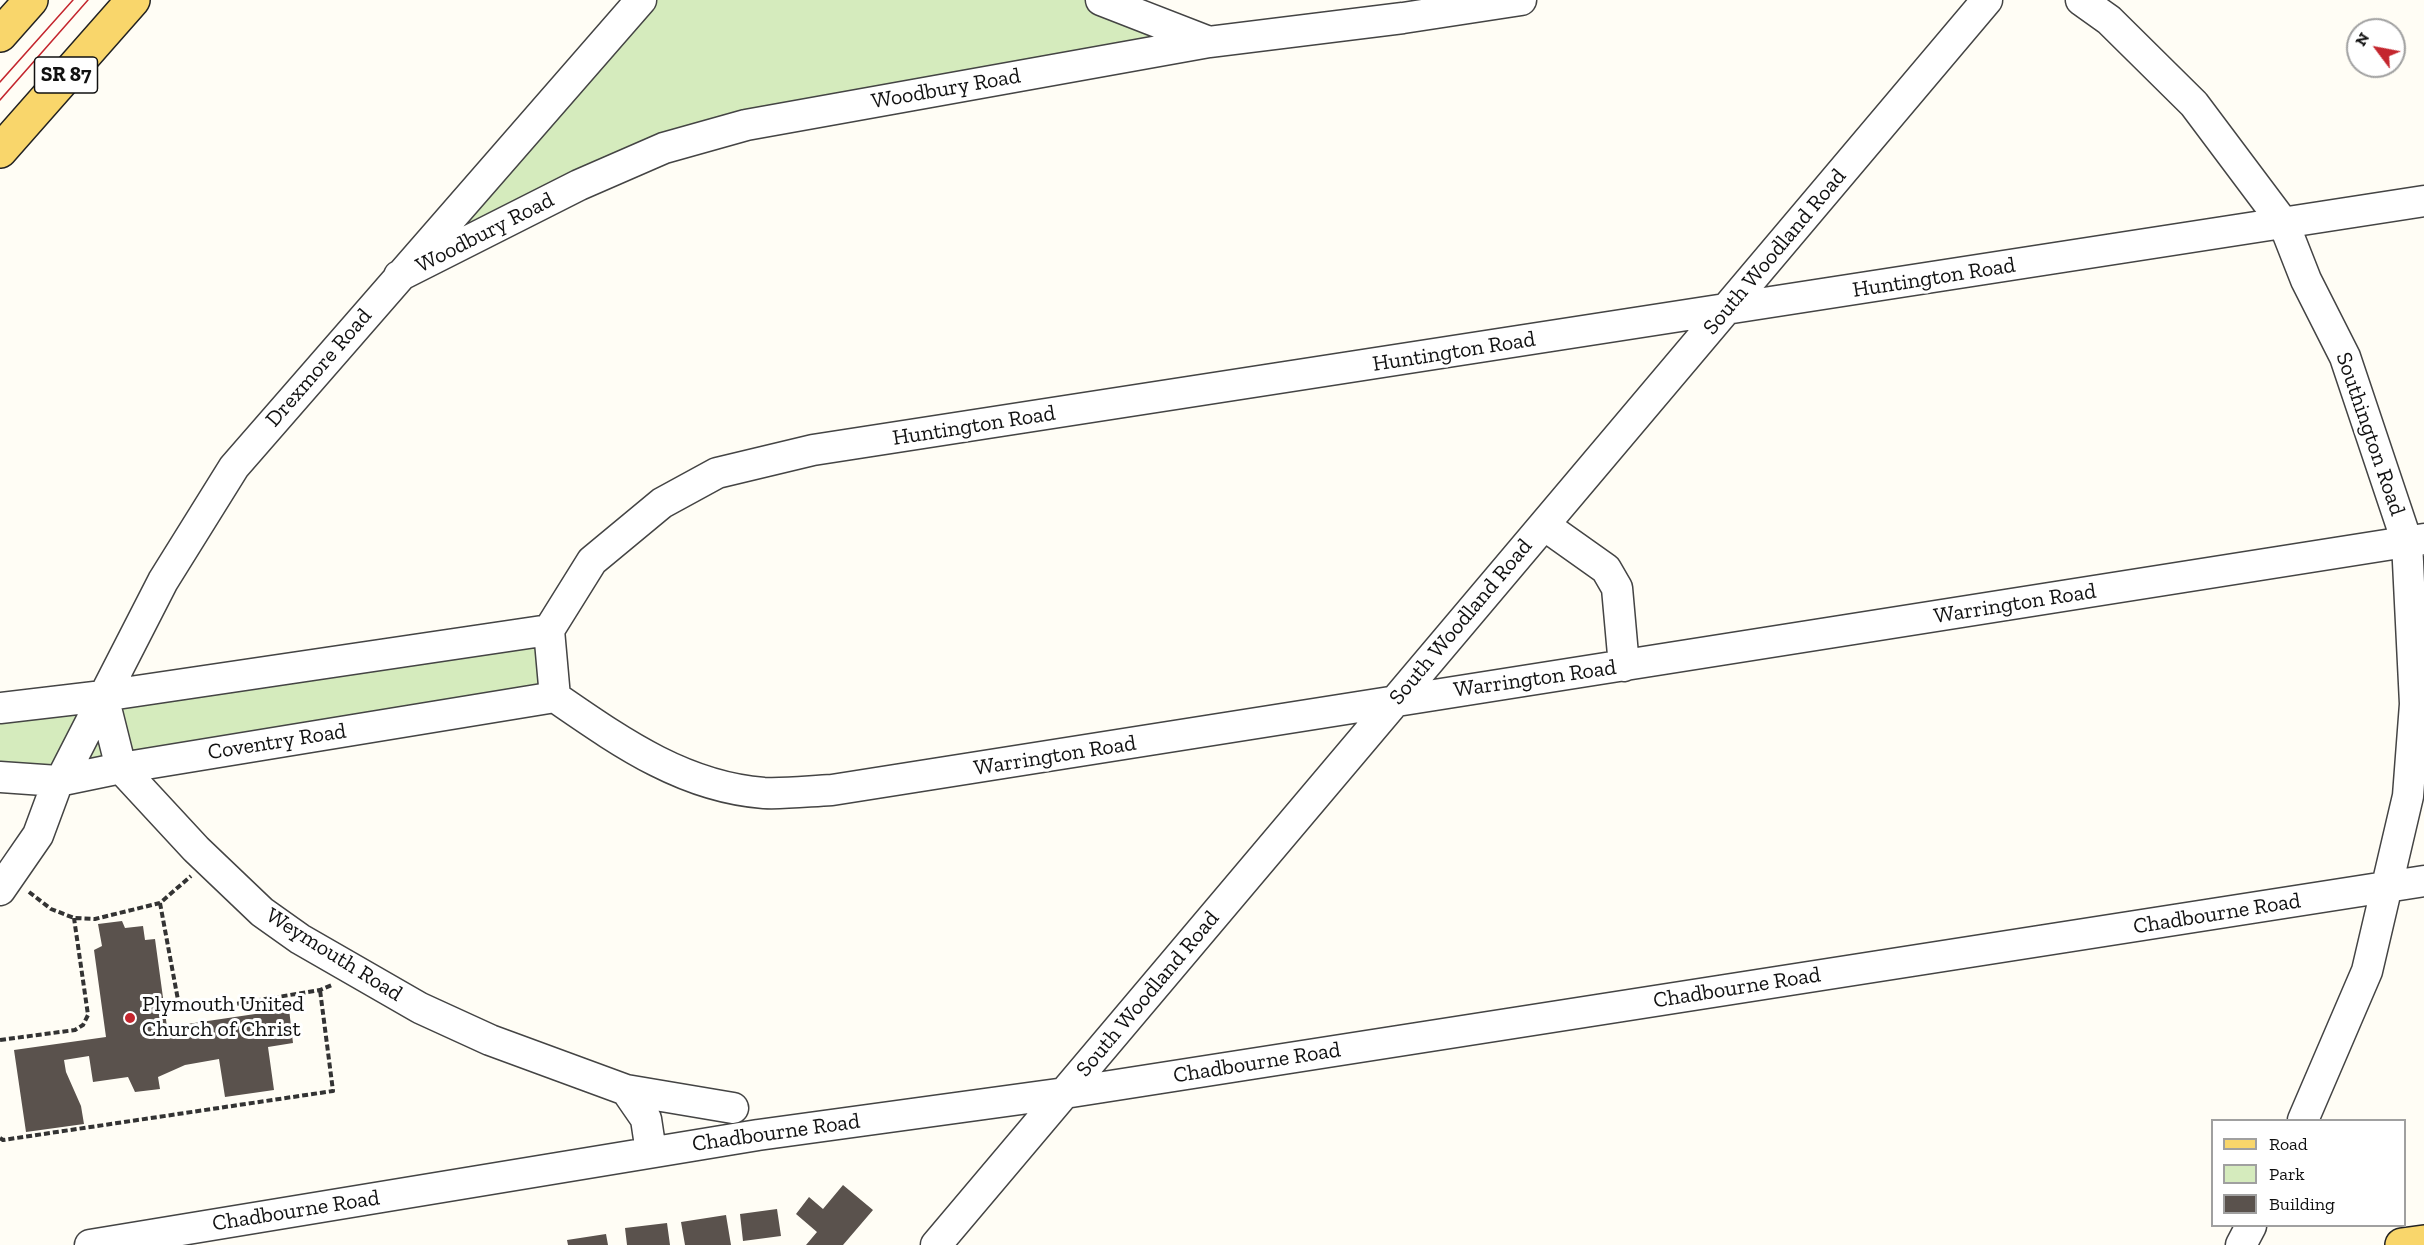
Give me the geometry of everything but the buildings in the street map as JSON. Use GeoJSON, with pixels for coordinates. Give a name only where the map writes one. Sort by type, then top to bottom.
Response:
{"type":"FeatureCollection","features":[{"type":"Feature","properties":{"kind":"main road"},"geometry":{"type":"LineString","coordinates":[[0,35],[31,0]]}},
{"type":"Feature","properties":{"kind":"main road","name":"SR 87"},"geometry":{"type":"LineString","coordinates":[[0,151],[133,0]]}},
{"type":"Feature","properties":{"kind":"main road"},"geometry":{"type":"LineString","coordinates":[[2402,1245],[2424,1242]]}},
{"type":"Feature","properties":{"kind":"street","name":"Drexmore Road"},"geometry":{"type":"LineString","coordinates":[[13,890],[60,781],[162,581],[234,467],[641,0]]}},
{"type":"Feature","properties":{"kind":"street"},"geometry":{"type":"LineString","coordinates":[[1101,0],[1209,42]]}},
{"type":"Feature","properties":{"kind":"street","name":"Woodbury Road"},"geometry":{"type":"LineString","coordinates":[[399,276],[579,185],[664,148],[746,125],[1404,9],[1521,0]]}},
{"type":"Feature","properties":{"kind":"street","name":"South Woodland Road"},"geometry":{"type":"LineString","coordinates":[[936,1245],[1987,0]]}},
{"type":"Feature","properties":{"kind":"street","name":"Southington Road"},"geometry":{"type":"LineString","coordinates":[[2081,0],[2109,20],[2193,104],[2284,224],[2306,280],[2345,357],[2416,540],[2415,704],[2408,796],[2367,972],[2303,1119]]}},
{"type":"Feature","properties":{"kind":"street","name":"Huntington Road"},"geometry":{"type":"LineString","coordinates":[[549,630],[592,561],[662,503],[717,473],[813,450],[1726,311],[2424,201]]}},
{"type":"Feature","properties":{"kind":"street"},"geometry":{"type":"LineString","coordinates":[[1544,525],[1606,569],[1613,578],[1617,588],[1624,666]]}},
{"type":"Feature","properties":{"kind":"street","name":"Warrington Road"},"geometry":{"type":"LineString","coordinates":[[555,697],[641,754],[698,780],[763,793],[832,790],[1393,703],[1428,694],[1624,666],[2416,540]]}},
{"type":"Feature","properties":{"kind":"street"},"geometry":{"type":"LineString","coordinates":[[0,708],[103,696],[549,630],[555,697]]}},
{"type":"Feature","properties":{"kind":"street","name":"Weymouth Road"},"geometry":{"type":"LineString","coordinates":[[103,696],[121,768],[196,849],[262,912],[300,939],[420,1008],[490,1040],[626,1090],[732,1108]]}},
{"type":"Feature","properties":{"kind":"street","name":"Coventry Road"},"geometry":{"type":"LineString","coordinates":[[0,777],[60,781],[121,768],[555,697]]}},
{"type":"Feature","properties":{"kind":"street","name":"Chadbourne Road"},"geometry":{"type":"LineString","coordinates":[[90,1245],[758,1135],[1065,1093],[2424,881]]}},
{"type":"Feature","properties":{"kind":"street"},"geometry":{"type":"LineString","coordinates":[[626,1090],[645,1119],[651,1152]]}},
{"type":"Feature","properties":{"kind":"street"},"geometry":{"type":"LineString","coordinates":[[2241,1245],[2250,1227]]}},
{"type":"Feature","properties":{"kind":"path"},"geometry":{"type":"LineString","coordinates":[[13,890],[74,918],[94,919],[160,903],[178,890],[192,874]]}},
{"type":"Feature","properties":{"kind":"path"},"geometry":{"type":"LineString","coordinates":[[160,903],[178,1000],[193,1011],[320,990],[334,984]]}},
{"type":"Feature","properties":{"kind":"path"},"geometry":{"type":"LineString","coordinates":[[0,1040],[75,1030],[82,1025],[88,1015],[74,918]]}},
{"type":"Feature","properties":{"kind":"path"},"geometry":{"type":"LineString","coordinates":[[0,1138],[3,1140],[333,1091],[320,990]]}},
{"type":"Feature","properties":{"kind":"green space"},"geometry":{"type":"Polygon","coordinates":[[[641,0],[1101,0],[1209,42],[746,125],[399,276],[641,0]]]}},
{"type":"Feature","properties":{"kind":"green space"},"geometry":{"type":"Polygon","coordinates":[[[549,630],[555,697],[0,777],[0,708],[549,630]]]}},
{"type":"Feature","properties":{"kind":"tram line"},"geometry":{"type":"LineString","coordinates":[[0,82],[73,0]]}},
{"type":"Feature","properties":{"kind":"tram line"},"geometry":{"type":"LineString","coordinates":[[0,100],[88,0]]}},
{"type":"Feature","properties":{"kind":"place","name":"Plymouth United Church of Christ"},"geometry":{"type":"Point","coordinates":[130,1018]}}]}
